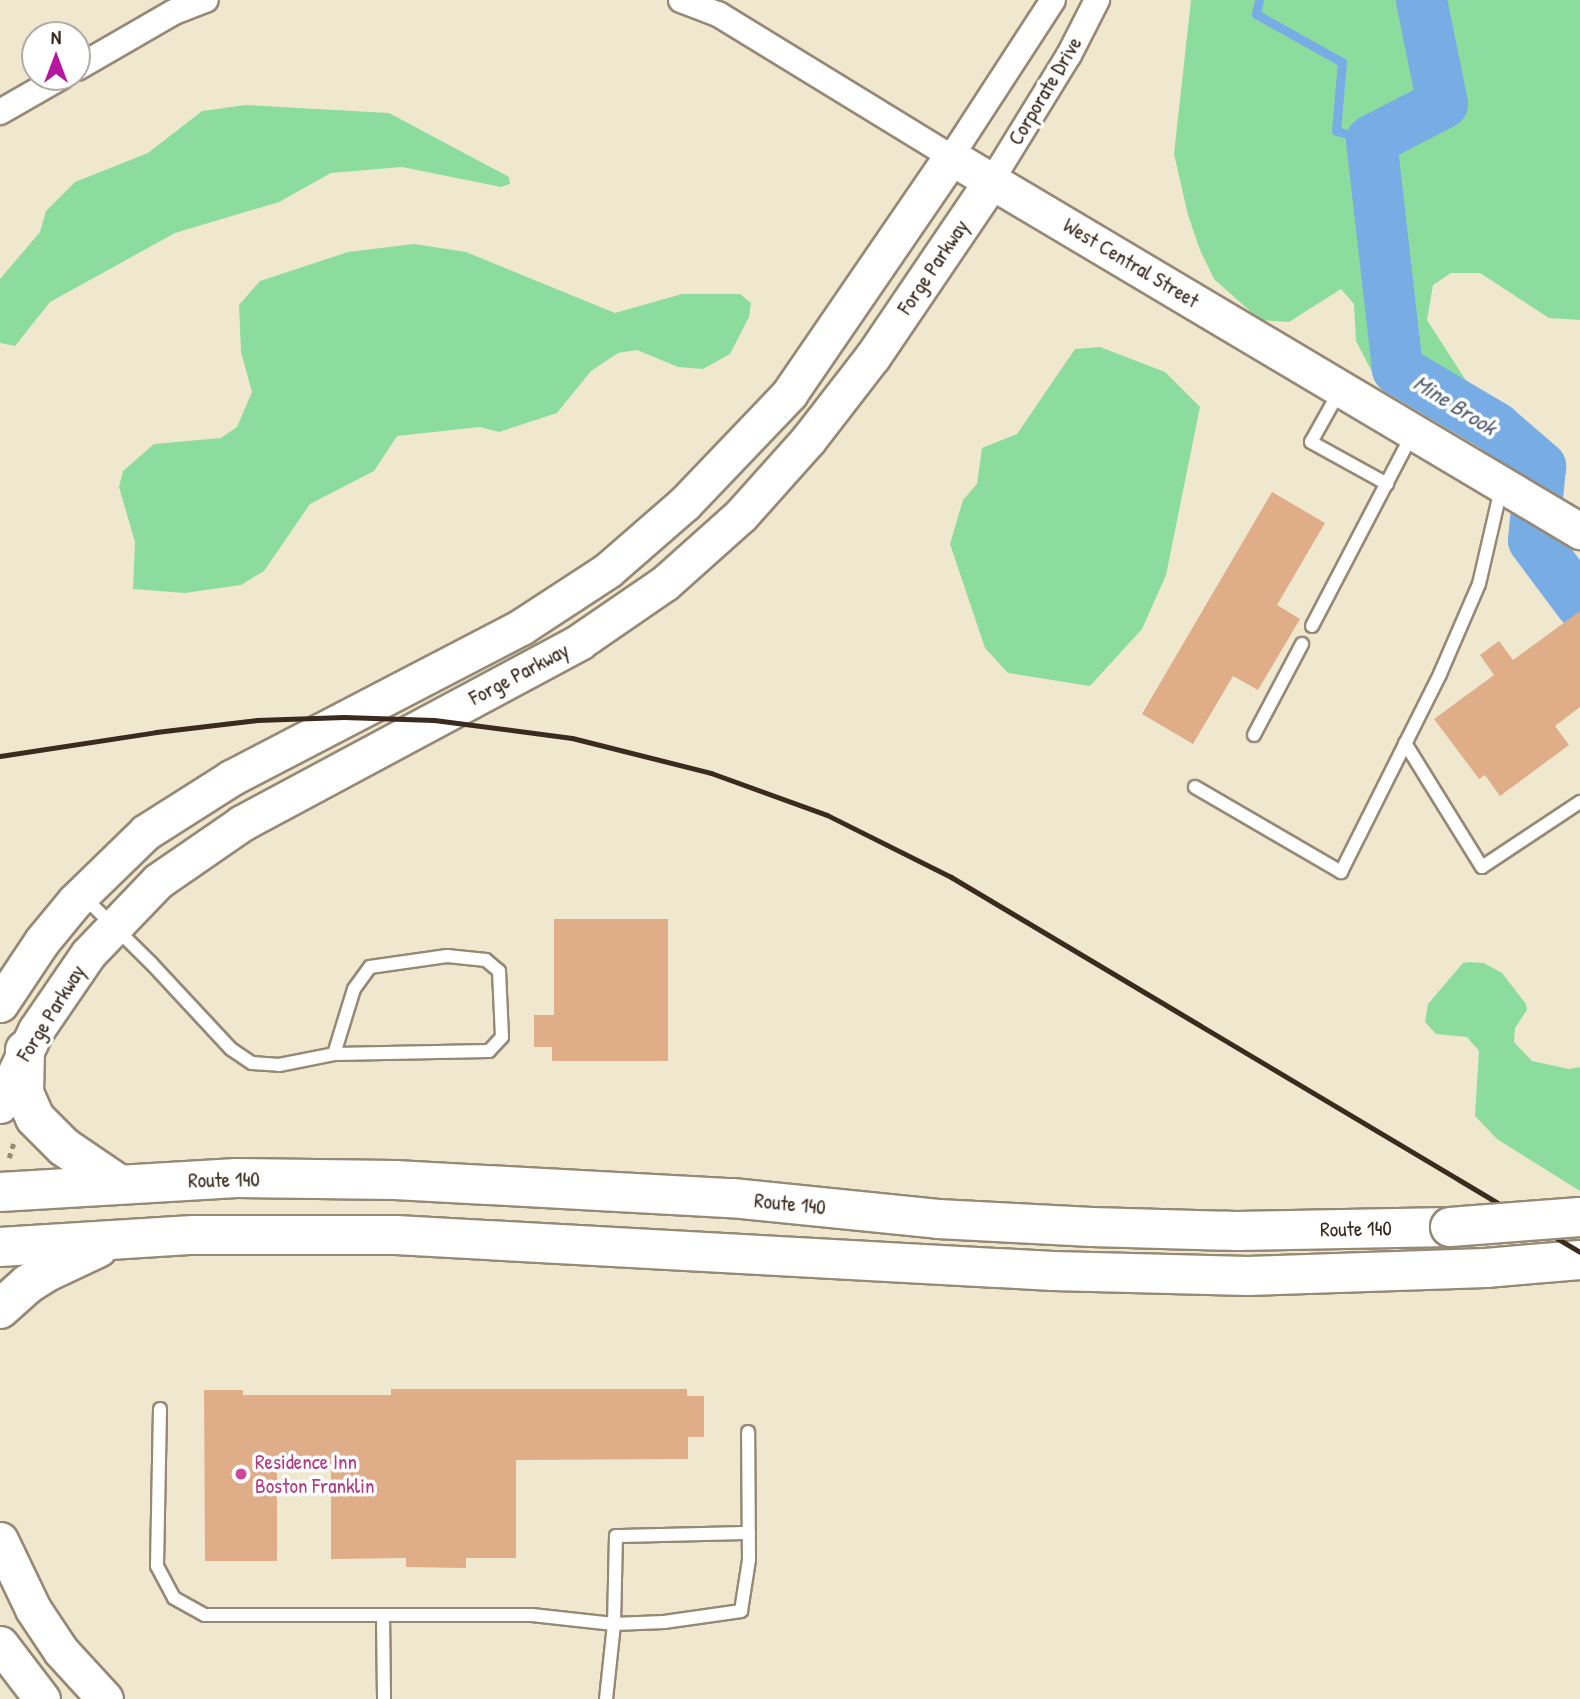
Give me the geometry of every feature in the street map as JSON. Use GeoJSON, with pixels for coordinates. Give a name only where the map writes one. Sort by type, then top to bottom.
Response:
{"type":"FeatureCollection","features":[{"type":"Feature","properties":{"kind":"main road"},"geometry":{"type":"LineString","coordinates":[[25,1050],[24,1093],[35,1118],[64,1147],[117,1183]]}},
{"type":"Feature","properties":{"kind":"main road","name":"Route 140"},"geometry":{"type":"LineString","coordinates":[[0,1192],[237,1178],[395,1180],[732,1198],[938,1219],[1237,1231],[1450,1227],[1580,1217]]}},
{"type":"Feature","properties":{"kind":"main road","name":"Route 140"},"geometry":{"type":"LineString","coordinates":[[0,1247],[120,1238],[396,1235],[1053,1271],[1248,1276],[1486,1268],[1580,1259]]}},
{"type":"Feature","properties":{"kind":"main road"},"geometry":{"type":"LineString","coordinates":[[0,1309],[28,1284],[49,1271],[120,1238]]}},
{"type":"Feature","properties":{"kind":"street"},"geometry":{"type":"LineString","coordinates":[[91,60],[174,12],[206,0]]}},
{"type":"Feature","properties":{"kind":"street","name":"West Central Street"},"geometry":{"type":"LineString","coordinates":[[681,0],[718,15],[951,157],[1571,525]]}},
{"type":"Feature","properties":{"kind":"street","name":"Corporate Drive"},"geometry":{"type":"LineString","coordinates":[[951,157],[1053,0]]}},
{"type":"Feature","properties":{"kind":"street","name":"Corporate Drive"},"geometry":{"type":"LineString","coordinates":[[992,180],[1069,55],[1097,0]]}},
{"type":"Feature","properties":{"kind":"street"},"geometry":{"type":"LineString","coordinates":[[0,112],[37,91]]}},
{"type":"Feature","properties":{"kind":"street","name":"Forge Parkway"},"geometry":{"type":"LineString","coordinates":[[0,1004],[42,941],[82,895],[146,832],[188,803],[344,717],[521,627],[618,561],[685,503],[789,394],[951,157]]}},
{"type":"Feature","properties":{"kind":"street","name":"Forge Parkway"},"geometry":{"type":"LineString","coordinates":[[0,1105],[25,1050],[80,964],[111,927],[158,881],[242,823],[579,642],[665,583],[741,515],[808,440],[873,356],[992,180]]}},
{"type":"Feature","properties":{"kind":"street"},"geometry":{"type":"LineString","coordinates":[[0,1540],[33,1609],[61,1651],[105,1699]]}},
{"type":"Feature","properties":{"kind":"street"},"geometry":{"type":"LineString","coordinates":[[0,1644],[42,1699]]}},
{"type":"Feature","properties":{"kind":"lane"},"geometry":{"type":"LineString","coordinates":[[1341,389],[1311,442],[1387,484]]}},
{"type":"Feature","properties":{"kind":"lane"},"geometry":{"type":"LineString","coordinates":[[1312,626],[1414,432]]}},
{"type":"Feature","properties":{"kind":"lane"},"geometry":{"type":"LineString","coordinates":[[1195,787],[1342,872],[1479,584],[1512,491]]}},
{"type":"Feature","properties":{"kind":"lane"},"geometry":{"type":"LineString","coordinates":[[1254,735],[1302,644]]}},
{"type":"Feature","properties":{"kind":"lane"},"geometry":{"type":"LineString","coordinates":[[1405,743],[1482,867],[1580,802]]}},
{"type":"Feature","properties":{"kind":"lane"},"geometry":{"type":"LineString","coordinates":[[82,895],[111,927],[151,963],[231,1049],[252,1063],[279,1065],[334,1054],[489,1051],[502,1037],[499,971],[486,960],[447,956],[370,967],[354,989],[334,1054]]}},
{"type":"Feature","properties":{"kind":"lane"},"geometry":{"type":"LineString","coordinates":[[160,1409],[157,1566],[174,1598],[205,1615],[532,1615],[614,1624],[664,1622],[741,1611],[749,1560],[748,1432]]}},
{"type":"Feature","properties":{"kind":"lane"},"geometry":{"type":"LineString","coordinates":[[606,1699],[614,1624],[616,1536],[749,1533]]}},
{"type":"Feature","properties":{"kind":"lane"},"geometry":{"type":"LineString","coordinates":[[383,1615],[384,1699]]}},
{"type":"Feature","properties":{"kind":"green space"},"geometry":{"type":"Polygon","coordinates":[[[1191,0],[1580,0],[1580,320],[1549,318],[1480,273],[1451,273],[1433,285],[1427,320],[1474,393],[1472,437],[1395,395],[1372,372],[1356,341],[1354,304],[1341,289],[1289,322],[1260,320],[1214,279],[1188,215],[1174,154],[1191,0]]]}},
{"type":"Feature","properties":{"kind":"green space"},"geometry":{"type":"Polygon","coordinates":[[[246,105],[389,113],[509,177],[510,184],[501,187],[402,167],[331,173],[279,202],[175,233],[50,302],[15,346],[0,343],[0,279],[40,232],[46,211],[75,182],[148,153],[202,111],[246,105]]]}},
{"type":"Feature","properties":{"kind":"green space"},"geometry":{"type":"Polygon","coordinates":[[[414,244],[466,252],[615,313],[682,294],[740,294],[751,303],[749,317],[730,354],[703,369],[678,367],[637,350],[618,353],[591,371],[557,413],[499,432],[480,427],[397,436],[374,471],[310,504],[264,571],[241,585],[185,593],[133,589],[135,542],[119,487],[123,471],[154,444],[221,438],[237,427],[252,392],[241,352],[239,305],[260,281],[348,252],[414,244]]]}},
{"type":"Feature","properties":{"kind":"green space"},"geometry":{"type":"Polygon","coordinates":[[[1100,347],[1165,372],[1200,407],[1166,575],[1142,629],[1090,686],[1008,673],[985,648],[950,544],[963,500],[977,484],[982,448],[1017,434],[1075,349],[1100,347]]]}},
{"type":"Feature","properties":{"kind":"green space"},"geometry":{"type":"Polygon","coordinates":[[[1463,963],[1484,963],[1502,973],[1526,1004],[1527,1010],[1515,1028],[1514,1042],[1532,1061],[1569,1069],[1580,1067],[1580,1191],[1497,1139],[1475,1116],[1479,1051],[1467,1037],[1436,1034],[1425,1022],[1428,1004],[1463,963]]]}},
{"type":"Feature","properties":{"kind":"building"},"geometry":{"type":"Polygon","coordinates":[[[1272,492],[1325,523],[1277,605],[1300,619],[1258,690],[1233,676],[1193,744],[1142,714],[1272,492]]]}},
{"type":"Feature","properties":{"kind":"building"},"geometry":{"type":"Polygon","coordinates":[[[1580,611],[1580,707],[1555,726],[1569,745],[1500,796],[1485,775],[1479,779],[1434,719],[1494,675],[1480,655],[1499,641],[1513,660],[1580,611]]]}},
{"type":"Feature","properties":{"kind":"building"},"geometry":{"type":"Polygon","coordinates":[[[554,919],[668,919],[668,1061],[552,1061],[552,1047],[534,1047],[534,1015],[554,1015],[554,919]]]}},
{"type":"Feature","properties":{"kind":"building","name":"Residence Inn Boston Franklin"},"geometry":{"type":"Polygon","coordinates":[[[391,1389],[687,1389],[687,1396],[704,1396],[704,1437],[688,1437],[688,1459],[516,1460],[516,1558],[466,1558],[466,1568],[406,1567],[406,1558],[331,1559],[331,1466],[277,1466],[277,1561],[205,1561],[204,1390],[243,1390],[243,1395],[391,1395],[391,1389]]]}},
{"type":"Feature","properties":{"kind":"waterway","name":"Mine Brook"},"geometry":{"type":"LineString","coordinates":[[1259,0],[1256,14],[1342,62],[1336,131],[1371,140]]}},
{"type":"Feature","properties":{"kind":"waterway","name":"Mine Brook"},"geometry":{"type":"LineString","coordinates":[[1421,0],[1442,103],[1371,140],[1397,369],[1495,427],[1540,466],[1533,540],[1580,603]]}},
{"type":"Feature","properties":{"kind":"railway"},"geometry":{"type":"LineString","coordinates":[[0,756],[156,732],[257,720],[344,717],[434,720],[572,738],[711,773],[827,815],[951,877],[1580,1252]]}},
{"type":"Feature","properties":{"kind":"place","name":"Residence Inn Boston Franklin"},"geometry":{"type":"Point","coordinates":[241,1474]}}]}
